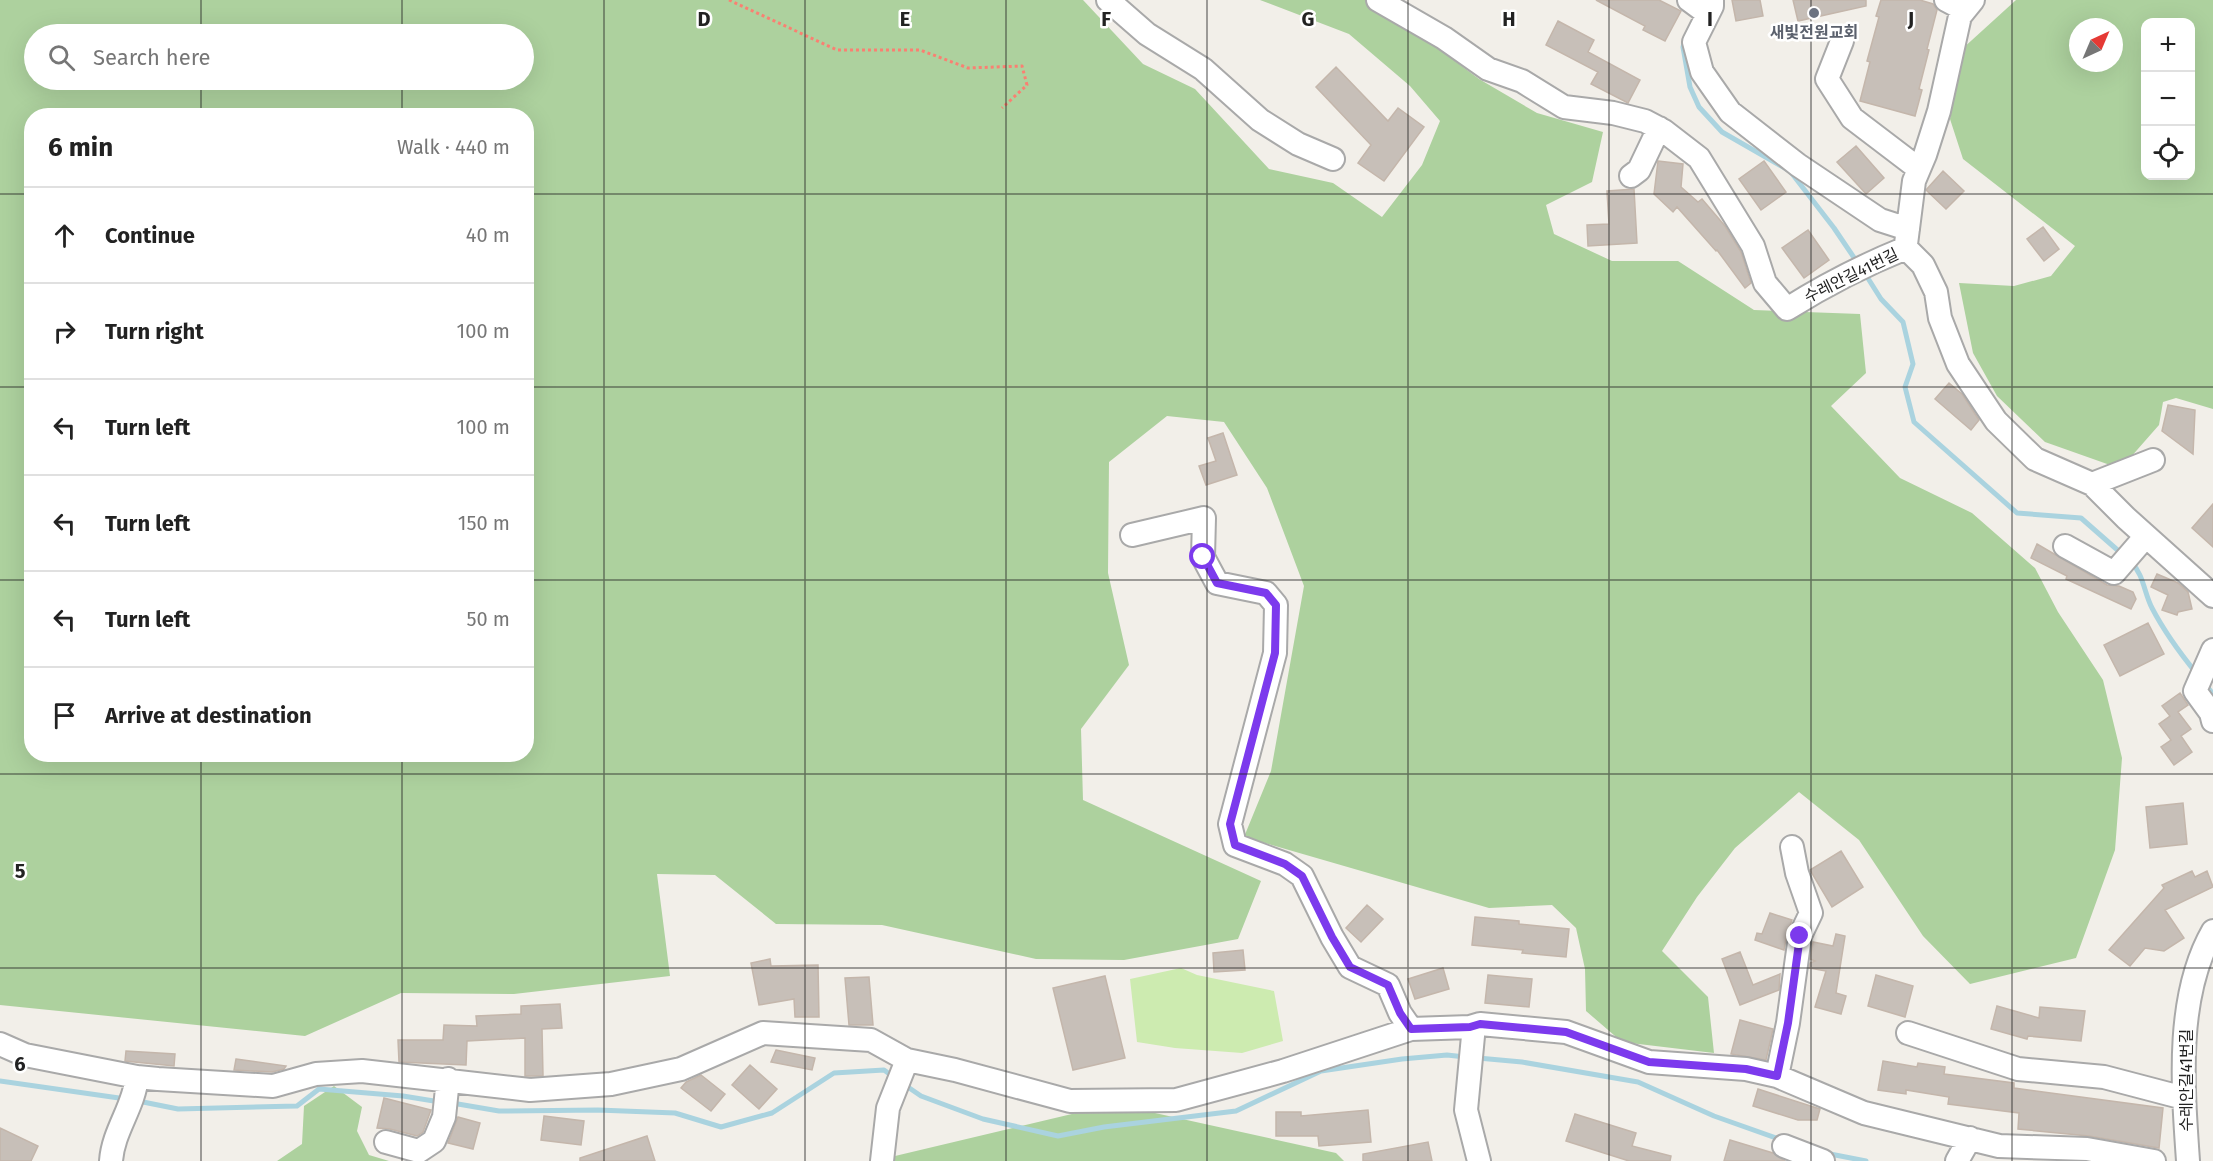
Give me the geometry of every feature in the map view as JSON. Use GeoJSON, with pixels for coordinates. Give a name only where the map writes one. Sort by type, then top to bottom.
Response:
{"type":"FeatureCollection","features":[{"type":"Feature","properties":{"kind":"lane"},"geometry":{"type":"LineString","coordinates":[[1108,0],[1147,34],[1203,69],[1260,120],[1298,144],[1333,159]]}},
{"type":"Feature","properties":{"kind":"lane","name":"수레안길41번길"},"geometry":{"type":"LineString","coordinates":[[1378,0],[1443,38],[1488,69],[1522,81],[1564,107],[1613,113],[1645,121],[1659,128],[1699,158],[1753,246],[1765,284],[1787,309],[1907,238],[1936,292],[1941,318],[1958,364],[1996,422],[2035,459],[2092,484],[2213,596]]}},
{"type":"Feature","properties":{"kind":"lane"},"geometry":{"type":"LineString","coordinates":[[1689,0],[1710,7],[1694,42],[1702,72],[1730,112],[1798,165],[1907,238],[1914,181],[1939,111],[1961,3]]}},
{"type":"Feature","properties":{"kind":"lane"},"geometry":{"type":"LineString","coordinates":[[1842,41],[1827,79],[1852,118],[1919,169]]}},
{"type":"Feature","properties":{"kind":"lane"},"geometry":{"type":"LineString","coordinates":[[1631,176],[1639,170],[1659,128]]}},
{"type":"Feature","properties":{"kind":"lane"},"geometry":{"type":"LineString","coordinates":[[2092,484],[2152,460]]}},
{"type":"Feature","properties":{"kind":"lane"},"geometry":{"type":"LineString","coordinates":[[1132,535],[1204,518],[1203,557],[1217,583],[1266,593],[1276,605],[1275,653],[1230,824],[1235,845],[1285,864],[1302,876],[1332,937],[1350,967],[1388,985],[1400,1013],[1411,1029]]}},
{"type":"Feature","properties":{"kind":"lane"},"geometry":{"type":"LineString","coordinates":[[2065,546],[2114,573],[2146,536]]}},
{"type":"Feature","properties":{"kind":"lane"},"geometry":{"type":"LineString","coordinates":[[2206,669],[2195,691],[2211,713],[2213,721]]}},
{"type":"Feature","properties":{"kind":"lane"},"geometry":{"type":"LineString","coordinates":[[1777,1076],[1788,1023],[1800,936],[1811,913],[1797,873],[1792,846]]}},
{"type":"Feature","properties":{"kind":"lane","name":"수레안길41번길"},"geometry":{"type":"LineString","coordinates":[[2188,1161],[2183,1059],[2186,1020],[2200,953],[2213,932]]}},
{"type":"Feature","properties":{"kind":"lane"},"geometry":{"type":"LineString","coordinates":[[0,1044],[25,1054],[136,1082],[273,1086],[316,1074],[362,1071],[447,1096],[611,1084],[681,1069],[763,1033],[871,1040],[905,1065],[955,1070],[1070,1101],[1176,1100],[1283,1071],[1411,1029],[1471,1032],[1480,1024],[1566,1032],[1649,1062],[1746,1069],[1777,1076],[1864,1113],[1999,1146],[2087,1149],[2154,1161]]}},
{"type":"Feature","properties":{"kind":"lane"},"geometry":{"type":"LineString","coordinates":[[1471,1032],[1466,1110],[1479,1161]]}},
{"type":"Feature","properties":{"kind":"lane"},"geometry":{"type":"LineString","coordinates":[[1908,1033],[2018,1069],[2104,1077],[2184,1098]]}},
{"type":"Feature","properties":{"kind":"lane"},"geometry":{"type":"LineString","coordinates":[[882,1161],[888,1108],[905,1065]]}},
{"type":"Feature","properties":{"kind":"lane"},"geometry":{"type":"LineString","coordinates":[[111,1161],[114,1139],[128,1109],[136,1082]]}},
{"type":"Feature","properties":{"kind":"lane"},"geometry":{"type":"LineString","coordinates":[[386,1142],[418,1151],[434,1141],[447,1096]]}},
{"type":"Feature","properties":{"kind":"lane"},"geometry":{"type":"LineString","coordinates":[[1957,1161],[1970,1138]]}},
{"type":"Feature","properties":{"kind":"lane"},"geometry":{"type":"LineString","coordinates":[[1784,1146],[1823,1161]]}},
{"type":"Feature","properties":{"kind":"path"},"geometry":{"type":"LineString","coordinates":[[729,0],[837,50],[920,50],[968,68],[1022,66],[1027,85],[1002,108]]}},
{"type":"Feature","properties":{"kind":"green space"},"geometry":{"type":"Polygon","coordinates":[[[0,0],[1083,0],[1143,64],[1195,89],[1269,169],[1333,183],[1382,217],[1422,165],[1440,121],[1410,86],[1349,34],[1260,0],[1373,0],[1479,79],[1537,113],[1603,132],[1592,182],[1546,205],[1554,234],[1612,261],[1678,261],[1754,310],[1860,314],[1866,373],[1831,406],[1900,478],[1972,513],[2035,568],[2058,612],[2103,680],[2122,758],[2115,850],[2076,958],[1970,984],[1923,936],[1859,840],[1799,792],[1735,848],[1697,897],[1662,951],[1708,997],[1714,1053],[1622,1042],[1586,1011],[1585,969],[1576,928],[1552,905],[1489,908],[1244,837],[1271,771],[1304,586],[1267,488],[1224,422],[1167,416],[1109,462],[1108,573],[1129,665],[1081,729],[1083,800],[1261,881],[1238,939],[1124,960],[1036,959],[882,925],[776,924],[715,875],[657,874],[670,976],[514,994],[401,993],[305,1036],[0,1005],[0,0]]]}},
{"type":"Feature","properties":{"kind":"green space"},"geometry":{"type":"Polygon","coordinates":[[[2016,0],[2213,0],[2213,409],[2176,398],[2163,402],[2159,425],[2130,458],[2110,465],[2045,442],[1997,396],[1973,353],[1959,283],[2014,286],[2051,276],[2075,246],[1963,159],[1950,119],[1961,50],[2016,0]]]}},
{"type":"Feature","properties":{"kind":"green space"},"geometry":{"type":"Polygon","coordinates":[[[1181,968],[1197,975],[1274,991],[1283,1041],[1242,1053],[1175,1048],[1137,1042],[1130,979],[1181,968]]]}},
{"type":"Feature","properties":{"kind":"green space"},"geometry":{"type":"Polygon","coordinates":[[[334,1086],[362,1107],[357,1131],[369,1155],[389,1161],[277,1161],[302,1144],[304,1106],[334,1086]]]}},
{"type":"Feature","properties":{"kind":"green space"},"geometry":{"type":"Polygon","coordinates":[[[1114,1104],[1336,1153],[1344,1161],[874,1161],[1114,1104]]]}},
{"type":"Feature","properties":{"kind":"building"},"geometry":{"type":"Polygon","coordinates":[[[1596,0],[1659,0],[1681,11],[1665,41],[1643,30],[1645,26],[1596,0]]]}},
{"type":"Feature","properties":{"kind":"building"},"geometry":{"type":"Polygon","coordinates":[[[1732,0],[1760,0],[1763,16],[1736,21],[1732,0]]]}},
{"type":"Feature","properties":{"kind":"building","name":"새빛전원교회"},"geometry":{"type":"Polygon","coordinates":[[[1793,0],[1866,0],[1866,6],[1798,21],[1793,0]]]}},
{"type":"Feature","properties":{"kind":"building"},"geometry":{"type":"Polygon","coordinates":[[[1881,0],[1920,0],[1933,4],[1937,10],[1927,49],[1929,50],[1919,89],[1922,90],[1915,116],[1860,101],[1870,62],[1867,61],[1879,17],[1876,16],[1881,0]]]}},
{"type":"Feature","properties":{"kind":"building"},"geometry":{"type":"Polygon","coordinates":[[[1558,21],[1594,40],[1588,52],[1640,80],[1628,103],[1591,84],[1598,72],[1546,45],[1558,21]]]}},
{"type":"Feature","properties":{"kind":"building"},"geometry":{"type":"Polygon","coordinates":[[[1336,67],[1388,121],[1398,108],[1424,127],[1384,181],[1358,163],[1371,145],[1316,87],[1336,67]]]}},
{"type":"Feature","properties":{"kind":"building"},"geometry":{"type":"Polygon","coordinates":[[[1856,146],[1884,178],[1866,194],[1837,162],[1856,146]]]}},
{"type":"Feature","properties":{"kind":"building"},"geometry":{"type":"Polygon","coordinates":[[[1658,161],[1683,164],[1681,187],[1698,202],[1702,199],[1725,226],[1741,252],[1751,283],[1745,288],[1717,250],[1677,207],[1673,212],[1654,194],[1658,161]]]}},
{"type":"Feature","properties":{"kind":"building"},"geometry":{"type":"Polygon","coordinates":[[[1764,161],[1786,192],[1761,210],[1739,179],[1764,161]]]}},
{"type":"Feature","properties":{"kind":"building"},"geometry":{"type":"Polygon","coordinates":[[[1943,171],[1964,191],[1946,209],[1926,190],[1943,171]]]}},
{"type":"Feature","properties":{"kind":"building"},"geometry":{"type":"Polygon","coordinates":[[[1634,189],[1637,243],[1588,246],[1587,225],[1609,224],[1607,191],[1634,189]]]}},
{"type":"Feature","properties":{"kind":"building"},"geometry":{"type":"Polygon","coordinates":[[[2043,227],[2059,249],[2044,261],[2027,239],[2043,227]]]}},
{"type":"Feature","properties":{"kind":"building"},"geometry":{"type":"Polygon","coordinates":[[[1808,230],[1829,260],[1804,278],[1782,248],[1808,230]]]}},
{"type":"Feature","properties":{"kind":"building"},"geometry":{"type":"Polygon","coordinates":[[[1949,383],[1962,394],[1979,420],[1971,430],[1935,399],[1949,383]]]}},
{"type":"Feature","properties":{"kind":"building"},"geometry":{"type":"Polygon","coordinates":[[[2168,405],[2195,410],[2193,454],[2162,431],[2168,405]]]}},
{"type":"Feature","properties":{"kind":"building"},"geometry":{"type":"Polygon","coordinates":[[[1223,433],[1237,475],[1206,485],[1199,466],[1216,461],[1208,438],[1223,433]]]}},
{"type":"Feature","properties":{"kind":"building"},"geometry":{"type":"Polygon","coordinates":[[[2213,504],[2213,547],[2192,528],[2213,504]]]}},
{"type":"Feature","properties":{"kind":"building"},"geometry":{"type":"Polygon","coordinates":[[[2037,544],[2107,585],[2119,586],[2133,592],[2136,599],[2131,609],[2066,579],[2067,576],[2031,558],[2037,544]]]}},
{"type":"Feature","properties":{"kind":"building"},"geometry":{"type":"Polygon","coordinates":[[[2157,574],[2178,583],[2188,592],[2192,609],[2178,612],[2177,615],[2162,610],[2168,595],[2151,587],[2157,574]]]}},
{"type":"Feature","properties":{"kind":"building"},"geometry":{"type":"Polygon","coordinates":[[[2148,623],[2164,654],[2120,676],[2104,645],[2148,623]]]}},
{"type":"Feature","properties":{"kind":"building"},"geometry":{"type":"Polygon","coordinates":[[[2180,693],[2188,705],[2178,712],[2191,729],[2181,736],[2192,752],[2174,765],[2161,747],[2171,740],[2159,724],[2170,716],[2162,706],[2180,693]]]}},
{"type":"Feature","properties":{"kind":"building"},"geometry":{"type":"Polygon","coordinates":[[[2183,803],[2187,844],[2150,848],[2146,807],[2183,803]]]}},
{"type":"Feature","properties":{"kind":"building"},"geometry":{"type":"Polygon","coordinates":[[[1841,851],[1863,887],[1832,907],[1810,870],[1841,851]]]}},
{"type":"Feature","properties":{"kind":"building"},"geometry":{"type":"Polygon","coordinates":[[[2192,871],[2195,877],[2207,871],[2213,887],[2165,910],[2184,938],[2164,951],[2145,948],[2130,966],[2109,950],[2164,888],[2162,885],[2192,871]]]}},
{"type":"Feature","properties":{"kind":"building"},"geometry":{"type":"Polygon","coordinates":[[[1367,905],[1383,919],[1361,942],[1346,928],[1367,905]]]}},
{"type":"Feature","properties":{"kind":"building"},"geometry":{"type":"Polygon","coordinates":[[[1770,913],[1792,920],[1784,950],[1755,940],[1757,933],[1762,934],[1770,913]]]}},
{"type":"Feature","properties":{"kind":"building"},"geometry":{"type":"Polygon","coordinates":[[[1475,917],[1569,929],[1566,957],[1472,945],[1475,917]]]}},
{"type":"Feature","properties":{"kind":"building"},"geometry":{"type":"Polygon","coordinates":[[[1836,934],[1845,936],[1836,993],[1846,996],[1841,1014],[1815,1007],[1826,971],[1809,968],[1810,963],[1815,961],[1810,959],[1813,942],[1833,946],[1836,934]]]}},
{"type":"Feature","properties":{"kind":"building"},"geometry":{"type":"Polygon","coordinates":[[[1243,950],[1245,970],[1214,972],[1213,953],[1243,950]]]}},
{"type":"Feature","properties":{"kind":"building"},"geometry":{"type":"Polygon","coordinates":[[[1740,952],[1753,985],[1780,974],[1779,990],[1740,1005],[1722,959],[1740,952]]]}},
{"type":"Feature","properties":{"kind":"building"},"geometry":{"type":"Polygon","coordinates":[[[770,959],[771,966],[818,965],[819,1017],[795,1017],[794,999],[759,1005],[751,963],[770,959]]]}},
{"type":"Feature","properties":{"kind":"building"},"geometry":{"type":"Polygon","coordinates":[[[1443,968],[1449,989],[1415,999],[1408,979],[1443,968]]]}},
{"type":"Feature","properties":{"kind":"building"},"geometry":{"type":"Polygon","coordinates":[[[1488,975],[1532,979],[1529,1007],[1485,1003],[1488,975]]]}},
{"type":"Feature","properties":{"kind":"building"},"geometry":{"type":"Polygon","coordinates":[[[1876,975],[1913,986],[1905,1017],[1868,1006],[1876,975]]]}},
{"type":"Feature","properties":{"kind":"building"},"geometry":{"type":"Polygon","coordinates":[[[1105,976],[1125,1058],[1073,1070],[1053,988],[1105,976]]]}},
{"type":"Feature","properties":{"kind":"building"},"geometry":{"type":"Polygon","coordinates":[[[869,977],[873,1025],[849,1025],[845,978],[869,977]]]}},
{"type":"Feature","properties":{"kind":"building"},"geometry":{"type":"Polygon","coordinates":[[[560,1004],[562,1028],[542,1029],[543,1076],[525,1076],[525,1038],[467,1041],[466,1065],[399,1062],[398,1040],[443,1040],[444,1025],[477,1026],[476,1016],[521,1014],[521,1006],[560,1004]]]}},
{"type":"Feature","properties":{"kind":"building"},"geometry":{"type":"Polygon","coordinates":[[[1997,1006],[2039,1018],[2040,1007],[2085,1011],[2081,1041],[2028,1036],[2027,1039],[1991,1029],[1997,1006]]]}},
{"type":"Feature","properties":{"kind":"building"},"geometry":{"type":"Polygon","coordinates":[[[1740,1020],[1773,1029],[1766,1060],[1731,1054],[1740,1020]]]}},
{"type":"Feature","properties":{"kind":"building"},"geometry":{"type":"Polygon","coordinates":[[[776,1050],[815,1058],[812,1070],[771,1062],[776,1050]]]}},
{"type":"Feature","properties":{"kind":"building"},"geometry":{"type":"Polygon","coordinates":[[[126,1051],[175,1054],[174,1066],[125,1061],[126,1051]]]}},
{"type":"Feature","properties":{"kind":"building"},"geometry":{"type":"Polygon","coordinates":[[[236,1059],[286,1066],[284,1069],[272,1072],[234,1070],[236,1059]]]}},
{"type":"Feature","properties":{"kind":"building"},"geometry":{"type":"Polygon","coordinates":[[[1883,1061],[1917,1067],[1918,1063],[1945,1067],[1944,1074],[2014,1083],[2014,1088],[2163,1108],[2159,1148],[2089,1136],[2018,1129],[2019,1113],[1948,1104],[1949,1097],[1906,1090],[1906,1094],[1878,1090],[1883,1061]]]}},
{"type":"Feature","properties":{"kind":"building"},"geometry":{"type":"Polygon","coordinates":[[[750,1065],[777,1089],[759,1109],[732,1085],[750,1065]]]}},
{"type":"Feature","properties":{"kind":"building"},"geometry":{"type":"Polygon","coordinates":[[[701,1075],[725,1094],[711,1111],[681,1088],[686,1082],[701,1075]]]}},
{"type":"Feature","properties":{"kind":"building"},"geometry":{"type":"Polygon","coordinates":[[[1758,1089],[1820,1109],[1817,1120],[1798,1120],[1753,1106],[1758,1089]]]}},
{"type":"Feature","properties":{"kind":"building"},"geometry":{"type":"Polygon","coordinates":[[[384,1098],[431,1110],[423,1132],[417,1136],[377,1128],[384,1098]]]}},
{"type":"Feature","properties":{"kind":"building"},"geometry":{"type":"Polygon","coordinates":[[[1368,1110],[1371,1142],[1319,1146],[1318,1136],[1276,1136],[1276,1112],[1301,1112],[1301,1116],[1368,1110]]]}},
{"type":"Feature","properties":{"kind":"building"},"geometry":{"type":"Polygon","coordinates":[[[1575,1114],[1636,1133],[1632,1146],[1671,1156],[1670,1161],[1629,1161],[1566,1141],[1575,1114]]]}},
{"type":"Feature","properties":{"kind":"building"},"geometry":{"type":"Polygon","coordinates":[[[544,1116],[584,1121],[581,1145],[541,1140],[544,1116]]]}},
{"type":"Feature","properties":{"kind":"building"},"geometry":{"type":"Polygon","coordinates":[[[458,1117],[480,1123],[473,1149],[448,1143],[458,1117]]]}},
{"type":"Feature","properties":{"kind":"building"},"geometry":{"type":"Polygon","coordinates":[[[0,1128],[38,1146],[31,1161],[0,1161],[0,1128]]]}},
{"type":"Feature","properties":{"kind":"building"},"geometry":{"type":"Polygon","coordinates":[[[647,1136],[655,1161],[580,1161],[580,1158],[647,1136]]]}},
{"type":"Feature","properties":{"kind":"building"},"geometry":{"type":"Polygon","coordinates":[[[1730,1140],[1773,1153],[1785,1161],[1724,1161],[1730,1140]]]}},
{"type":"Feature","properties":{"kind":"building"},"geometry":{"type":"Polygon","coordinates":[[[1428,1142],[1432,1161],[1363,1161],[1363,1154],[1428,1142]]]}},
{"type":"Feature","properties":{"kind":"waterway"},"geometry":{"type":"LineString","coordinates":[[1685,39],[1683,47],[1690,87],[1699,107],[1722,132],[1790,171],[1859,265]]}},
{"type":"Feature","properties":{"kind":"waterway"},"geometry":{"type":"LineString","coordinates":[[1864,272],[1881,299],[1903,322],[1913,364],[1905,387],[1914,422],[2017,513],[2081,518],[2122,554]]}},
{"type":"Feature","properties":{"kind":"waterway"},"geometry":{"type":"LineString","coordinates":[[2131,562],[2139,573],[2149,602],[2162,626],[2197,674]]}},
{"type":"Feature","properties":{"kind":"waterway"},"geometry":{"type":"LineString","coordinates":[[2205,684],[2213,694]]}},
{"type":"Feature","properties":{"kind":"waterway"},"geometry":{"type":"LineString","coordinates":[[902,1083],[921,1096],[983,1119],[1058,1136],[1104,1127],[1236,1111],[1321,1071],[1402,1059],[1447,1055],[1465,1057]]}},
{"type":"Feature","properties":{"kind":"waterway"},"geometry":{"type":"LineString","coordinates":[[1478,1058],[1522,1062],[1638,1082],[1714,1116],[1782,1140]]}},
{"type":"Feature","properties":{"kind":"waterway"},"geometry":{"type":"LineString","coordinates":[[452,1103],[499,1111],[598,1110],[675,1113],[721,1127],[772,1113],[834,1073],[884,1070],[895,1078]]}},
{"type":"Feature","properties":{"kind":"waterway"},"geometry":{"type":"LineString","coordinates":[[0,1081],[126,1099]]}},
{"type":"Feature","properties":{"kind":"waterway"},"geometry":{"type":"LineString","coordinates":[[138,1101],[178,1109],[297,1106],[319,1089],[403,1096],[440,1102]]}},
{"type":"Feature","properties":{"kind":"waterway"},"geometry":{"type":"LineString","coordinates":[[1825,1153],[1866,1161]]}},
{"type":"Feature","properties":{"kind":"place","name":"새빛전원교회"},"geometry":{"type":"Point","coordinates":[1814,13]}},
{"type":"Feature","properties":{"kind":"route"},"geometry":{"type":"LineString","coordinates":[[1203,557],[1217,583],[1266,593],[1276,605],[1275,653],[1230,824],[1235,845],[1285,864],[1302,876],[1332,937],[1350,967],[1388,985],[1400,1013],[1411,1029],[1470,1027],[1480,1024],[1566,1032],[1649,1062],[1746,1069],[1777,1076],[1788,1023],[1800,936]]}}]}
